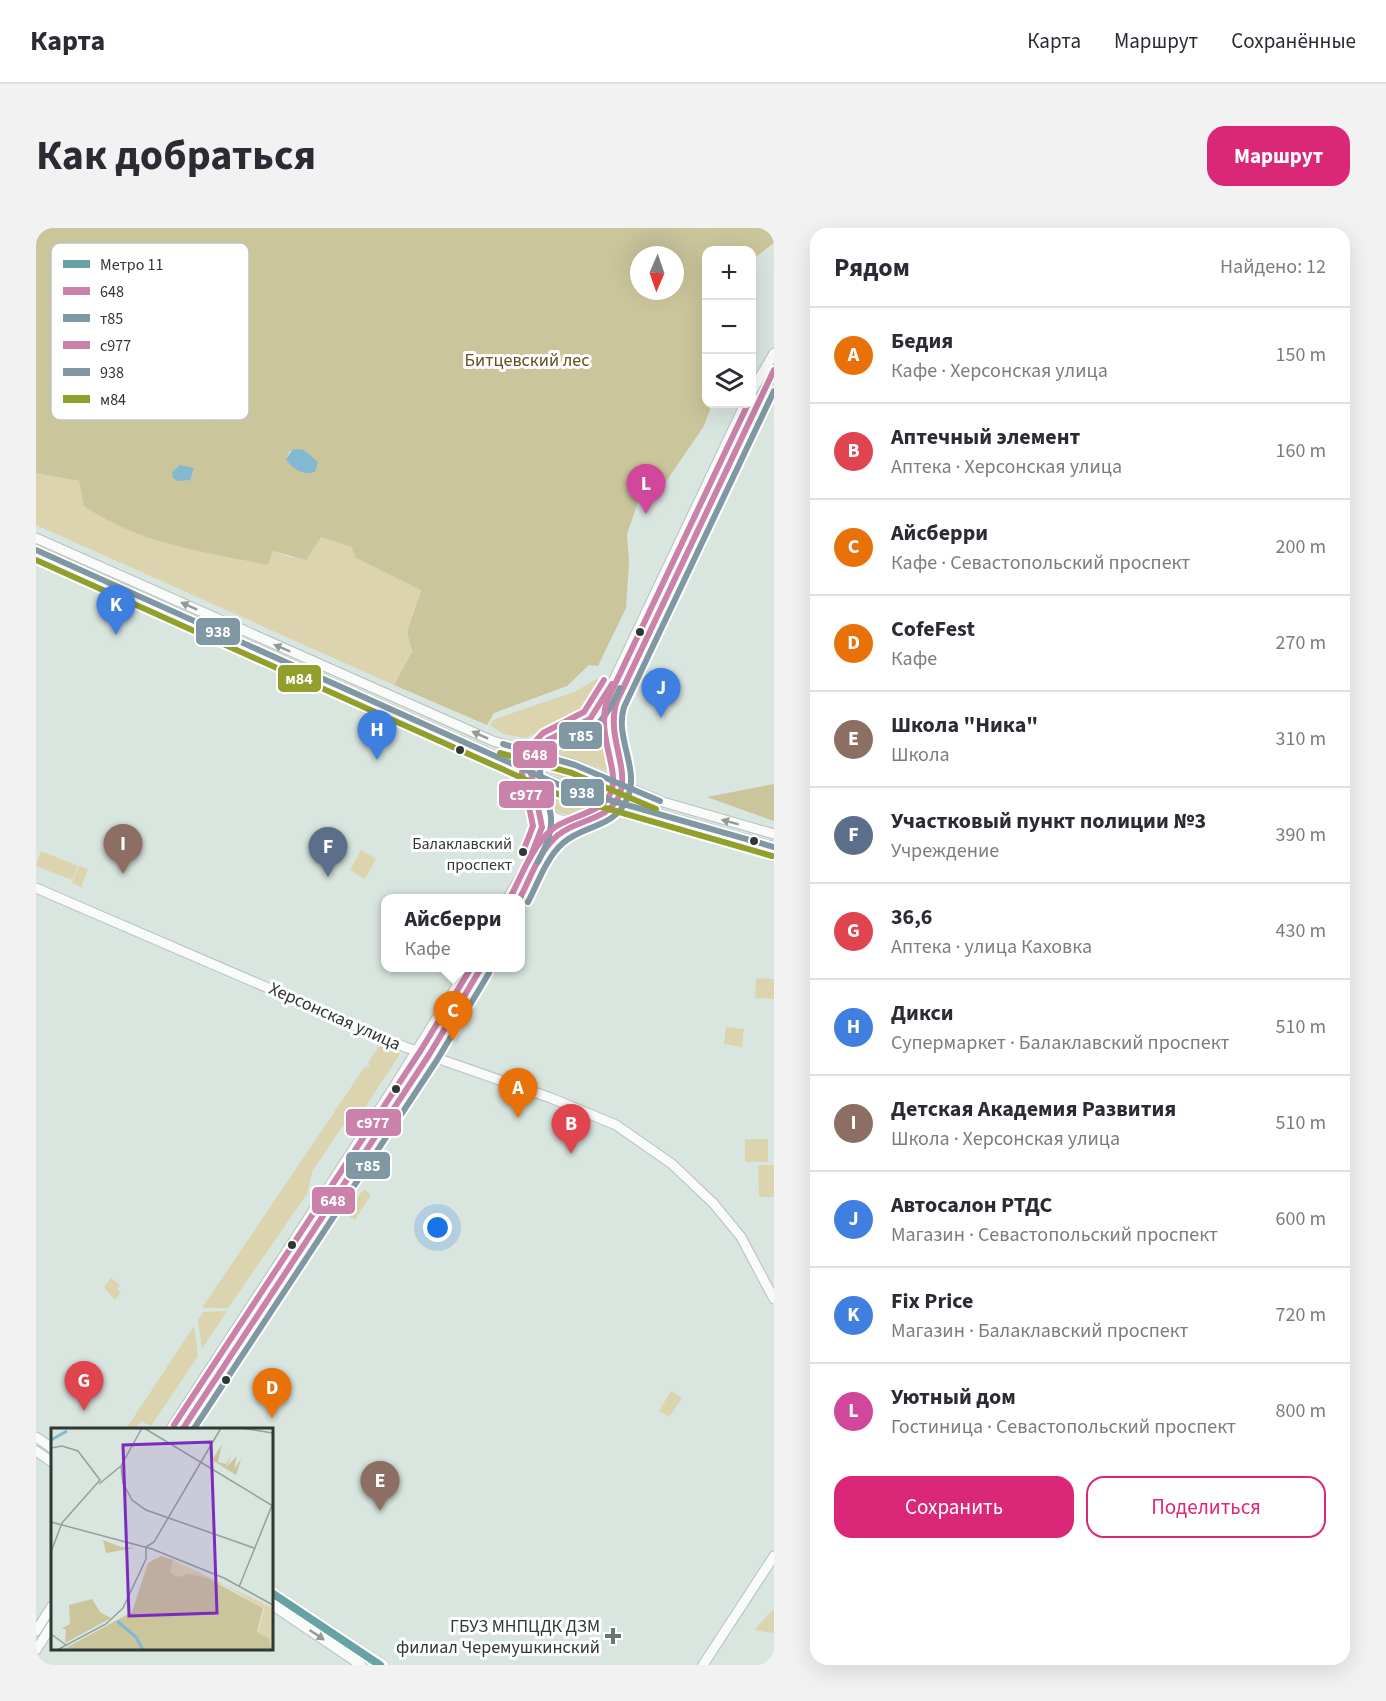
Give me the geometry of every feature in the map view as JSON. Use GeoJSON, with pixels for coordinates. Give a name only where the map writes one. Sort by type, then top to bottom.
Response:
{"type":"FeatureCollection","features":[{"type":"Feature","properties":{"kind":"main road"},"geometry":{"type":"LineString","coordinates":[[756,384],[774,353]]}},
{"type":"Feature","properties":{"kind":"main road"},"geometry":{"type":"LineString","coordinates":[[538,801],[554,818],[572,823],[598,818],[615,803],[621,784],[611,727],[617,701],[774,370]]}},
{"type":"Feature","properties":{"kind":"main road"},"geometry":{"type":"LineString","coordinates":[[510,894],[538,841],[542,827],[531,773],[535,754],[548,741],[586,722],[603,704],[743,408]]}},
{"type":"Feature","properties":{"kind":"main road"},"geometry":{"type":"LineString","coordinates":[[36,538],[493,741],[574,765],[663,802],[774,834]]}},
{"type":"Feature","properties":{"kind":"main road"},"geometry":{"type":"LineString","coordinates":[[36,550],[564,787],[774,847]]}},
{"type":"Feature","properties":{"kind":"main road"},"geometry":{"type":"LineString","coordinates":[[567,732],[583,731],[599,736],[616,752]]}},
{"type":"Feature","properties":{"kind":"main road"},"geometry":{"type":"LineString","coordinates":[[522,894],[555,837],[582,822]]}},
{"type":"Feature","properties":{"kind":"main road","name":"Херсонская улица"},"geometry":{"type":"LineString","coordinates":[[36,888],[429,1055],[590,1113],[642,1141],[692,1182],[723,1215],[751,1254],[774,1299]]}},
{"type":"Feature","properties":{"kind":"main road"},"geometry":{"type":"LineString","coordinates":[[171,1428],[466,972]]}},
{"type":"Feature","properties":{"kind":"main road"},"geometry":{"type":"LineString","coordinates":[[184,1428],[429,1055],[479,972]]}},
{"type":"Feature","properties":{"kind":"main road"},"geometry":{"type":"LineString","coordinates":[[36,1437],[51,1447]]}},
{"type":"Feature","properties":{"kind":"main road"},"geometry":{"type":"LineString","coordinates":[[36,1451],[51,1461]]}},
{"type":"Feature","properties":{"kind":"main road"},"geometry":{"type":"LineString","coordinates":[[704,1665],[774,1556]]}},
{"type":"Feature","properties":{"kind":"main road"},"geometry":{"type":"LineString","coordinates":[[273,1593],[383,1665]]}},
{"type":"Feature","properties":{"kind":"main road"},"geometry":{"type":"LineString","coordinates":[[273,1606],[362,1665]]}},
{"type":"Feature","properties":{"kind":"main road"},"geometry":{"type":"LineString","coordinates":[[36,1631],[51,1608]]}},
{"type":"Feature","properties":{"kind":"main road"},"geometry":{"type":"LineString","coordinates":[[36,1650],[51,1627]]}},
{"type":"Feature","properties":{"kind":"shaded area"},"geometry":{"type":"Polygon","coordinates":[[[36,473],[79,481],[292,558],[321,537],[351,547],[356,558],[421,589],[407,632],[412,650],[394,685],[36,525],[36,473]]]}},
{"type":"Feature","properties":{"kind":"shaded area"},"geometry":{"type":"Polygon","coordinates":[[[599,678],[583,711],[569,719],[525,738],[504,734],[491,726],[492,721],[498,718],[574,692],[599,678]]]}},
{"type":"Feature","properties":{"kind":"shaded area"},"geometry":{"type":"Polygon","coordinates":[[[577,736],[592,739],[603,746],[610,758],[614,773],[549,751],[577,736]]]}},
{"type":"Feature","properties":{"kind":"shaded area"},"geometry":{"type":"Polygon","coordinates":[[[546,763],[589,774],[609,790],[602,794],[545,771],[546,763]]]}},
{"type":"Feature","properties":{"kind":"shaded area"},"geometry":{"type":"Polygon","coordinates":[[[541,784],[598,804],[598,809],[579,815],[561,813],[547,803],[541,784]]]}},
{"type":"Feature","properties":{"kind":"shaded area"},"geometry":{"type":"Polygon","coordinates":[[[361,850],[376,859],[365,879],[350,870],[361,850]]]}},
{"type":"Feature","properties":{"kind":"shaded area"},"geometry":{"type":"Polygon","coordinates":[[[41,851],[78,866],[72,880],[36,866],[41,851]]]}},
{"type":"Feature","properties":{"kind":"shaded area"},"geometry":{"type":"Polygon","coordinates":[[[79,866],[88,869],[81,887],[72,883],[79,866]]]}},
{"type":"Feature","properties":{"kind":"shaded area"},"geometry":{"type":"Polygon","coordinates":[[[756,978],[774,979],[774,999],[755,998],[756,978]]]}},
{"type":"Feature","properties":{"kind":"shaded area"},"geometry":{"type":"Polygon","coordinates":[[[726,1027],[744,1029],[742,1047],[724,1044],[726,1027]]]}},
{"type":"Feature","properties":{"kind":"shaded area"},"geometry":{"type":"Polygon","coordinates":[[[380,1045],[400,1054],[364,1109],[343,1125],[312,1172],[307,1194],[228,1308],[202,1308],[364,1068],[370,1066],[368,1062],[380,1045]]]}},
{"type":"Feature","properties":{"kind":"shaded area"},"geometry":{"type":"Polygon","coordinates":[[[745,1139],[768,1139],[768,1162],[745,1162],[745,1139]]]}},
{"type":"Feature","properties":{"kind":"shaded area"},"geometry":{"type":"Polygon","coordinates":[[[758,1165],[774,1165],[774,1197],[759,1197],[758,1165]]]}},
{"type":"Feature","properties":{"kind":"shaded area"},"geometry":{"type":"Polygon","coordinates":[[[364,1189],[371,1195],[355,1220],[345,1214],[364,1189]]]}},
{"type":"Feature","properties":{"kind":"shaded area"},"geometry":{"type":"Polygon","coordinates":[[[111,1278],[120,1285],[117,1290],[121,1292],[115,1300],[104,1287],[111,1278]]]}},
{"type":"Feature","properties":{"kind":"shaded area"},"geometry":{"type":"Polygon","coordinates":[[[227,1311],[202,1349],[198,1320],[203,1312],[227,1311]]]}},
{"type":"Feature","properties":{"kind":"shaded area"},"geometry":{"type":"Polygon","coordinates":[[[194,1326],[198,1356],[151,1426],[141,1421],[136,1428],[127,1428],[194,1326]]]}},
{"type":"Feature","properties":{"kind":"shaded area"},"geometry":{"type":"Polygon","coordinates":[[[671,1391],[682,1398],[669,1417],[659,1411],[671,1391]]]}},
{"type":"Feature","properties":{"kind":"shaded area"},"geometry":{"type":"Polygon","coordinates":[[[774,1609],[774,1633],[754,1630],[774,1609]]]}},
{"type":"Feature","properties":{"kind":"green space","name":"Битцевский лес"},"geometry":{"type":"Polygon","coordinates":[[[36,228],[774,228],[774,243],[756,257],[756,246],[702,246],[702,408],[711,408],[704,426],[665,483],[644,485],[627,534],[629,562],[626,608],[598,666],[589,665],[567,686],[494,713],[487,725],[394,685],[412,651],[407,632],[421,590],[356,558],[351,547],[321,537],[306,560],[273,551],[268,565],[150,538],[128,530],[84,506],[79,481],[36,473],[36,228]],[[304,450],[290,451],[286,459],[315,461],[304,450]]]}},
{"type":"Feature","properties":{"kind":"green space"},"geometry":{"type":"Polygon","coordinates":[[[774,784],[774,821],[707,797],[774,784]]]}},
{"type":"Feature","properties":{"kind":"water"},"geometry":{"type":"Polygon","coordinates":[[[293,449],[304,450],[318,462],[315,472],[298,471],[291,466],[286,459],[293,449]]]}},
{"type":"Feature","properties":{"kind":"water"},"geometry":{"type":"Polygon","coordinates":[[[180,465],[194,468],[190,480],[178,481],[173,478],[172,472],[180,465]]]}},
{"type":"Feature","properties":{"kind":"metro line","name":"11"},"geometry":{"type":"LineString","coordinates":[[273,1594],[380,1665]]}},
{"type":"Feature","properties":{"kind":"transit line","name":"648"},"geometry":{"type":"LineString","coordinates":[[522,894],[551,841],[566,830],[608,810],[619,796],[622,774],[614,727],[617,701],[774,370]]}},
{"type":"Feature","properties":{"kind":"transit line","name":"т85"},"geometry":{"type":"LineString","coordinates":[[528,902],[547,863],[557,849],[571,837],[606,821],[620,810],[626,801],[631,778],[622,731],[624,707],[774,391]]}},
{"type":"Feature","properties":{"kind":"transit line","name":"с977"},"geometry":{"type":"LineString","coordinates":[[512,894],[533,853],[550,831],[565,821],[600,806],[611,792],[613,773],[604,727],[607,701],[746,408]]}},
{"type":"Feature","properties":{"kind":"transit line","name":"938"},"geometry":{"type":"LineString","coordinates":[[36,550],[564,787],[774,847]]}},
{"type":"Feature","properties":{"kind":"transit line","name":"м84"},"geometry":{"type":"LineString","coordinates":[[36,560],[560,795],[772,856]]}},
{"type":"Feature","properties":{"kind":"transit line","name":"с977"},"geometry":{"type":"LineString","coordinates":[[522,854],[533,826],[522,773],[527,750],[543,733],[584,712],[604,680]]}},
{"type":"Feature","properties":{"kind":"transit line","name":"648"},"geometry":{"type":"LineString","coordinates":[[530,858],[542,827],[531,773],[535,754],[548,740],[590,719],[612,684]]}},
{"type":"Feature","properties":{"kind":"transit line","name":"т85"},"geometry":{"type":"LineString","coordinates":[[538,862],[548,841],[551,824],[550,811],[540,774],[542,760],[551,749],[586,733],[597,725],[620,688]]}},
{"type":"Feature","properties":{"kind":"transit line","name":"938"},"geometry":{"type":"LineString","coordinates":[[503,744],[575,765],[660,801]]}},
{"type":"Feature","properties":{"kind":"transit line","name":"м84"},"geometry":{"type":"LineString","coordinates":[[500,753],[572,773],[656,809]]}},
{"type":"Feature","properties":{"kind":"transit line","name":"с977"},"geometry":{"type":"LineString","coordinates":[[174,1425],[421,1050],[469,972]]}},
{"type":"Feature","properties":{"kind":"transit line","name":"648"},"geometry":{"type":"LineString","coordinates":[[183,1428],[429,1055],[479,972]]}},
{"type":"Feature","properties":{"kind":"transit line","name":"т85"},"geometry":{"type":"LineString","coordinates":[[194,1428],[437,1060],[489,973]]}},
{"type":"Feature","properties":{"kind":"transit line","name":"648"},"geometry":{"type":"LineString","coordinates":[[273,1593],[383,1665]]}},
{"type":"Feature","properties":{"kind":"place","name":"Уютный дом"},"geometry":{"type":"Point","coordinates":[646,514]}},
{"type":"Feature","properties":{"kind":"place","name":"Fix Price"},"geometry":{"type":"Point","coordinates":[116,635]}},
{"type":"Feature","properties":{"kind":"place","name":"Автосалон РТДС"},"geometry":{"type":"Point","coordinates":[661,718]}},
{"type":"Feature","properties":{"kind":"place","name":"Дикси"},"geometry":{"type":"Point","coordinates":[377,760]}},
{"type":"Feature","properties":{"kind":"place","name":"Балаклавский проспект"},"geometry":{"type":"Point","coordinates":[523,852]}},
{"type":"Feature","properties":{"kind":"place","name":"Детская Академия Развития"},"geometry":{"type":"Point","coordinates":[123,874]}},
{"type":"Feature","properties":{"kind":"place","name":"Участковый пункт полиции №3"},"geometry":{"type":"Point","coordinates":[328,877]}},
{"type":"Feature","properties":{"kind":"place","name":"Айсберри"},"geometry":{"type":"Point","coordinates":[453,1041]}},
{"type":"Feature","properties":{"kind":"place","name":"Бедия"},"geometry":{"type":"Point","coordinates":[518,1118]}},
{"type":"Feature","properties":{"kind":"place","name":"Аптечный элемент"},"geometry":{"type":"Point","coordinates":[571,1154]}},
{"type":"Feature","properties":{"kind":"place","name":"36,6"},"geometry":{"type":"Point","coordinates":[84,1411]}},
{"type":"Feature","properties":{"kind":"place","name":"CofeFest"},"geometry":{"type":"Point","coordinates":[272,1418]}},
{"type":"Feature","properties":{"kind":"place","name":"Школа \"Ника\""},"geometry":{"type":"Point","coordinates":[380,1511]}},
{"type":"Feature","properties":{"kind":"place","name":"ГБУЗ МНПЦДК ДЗМ филиал Черемушкинский"},"geometry":{"type":"Point","coordinates":[613,1636]}}]}
